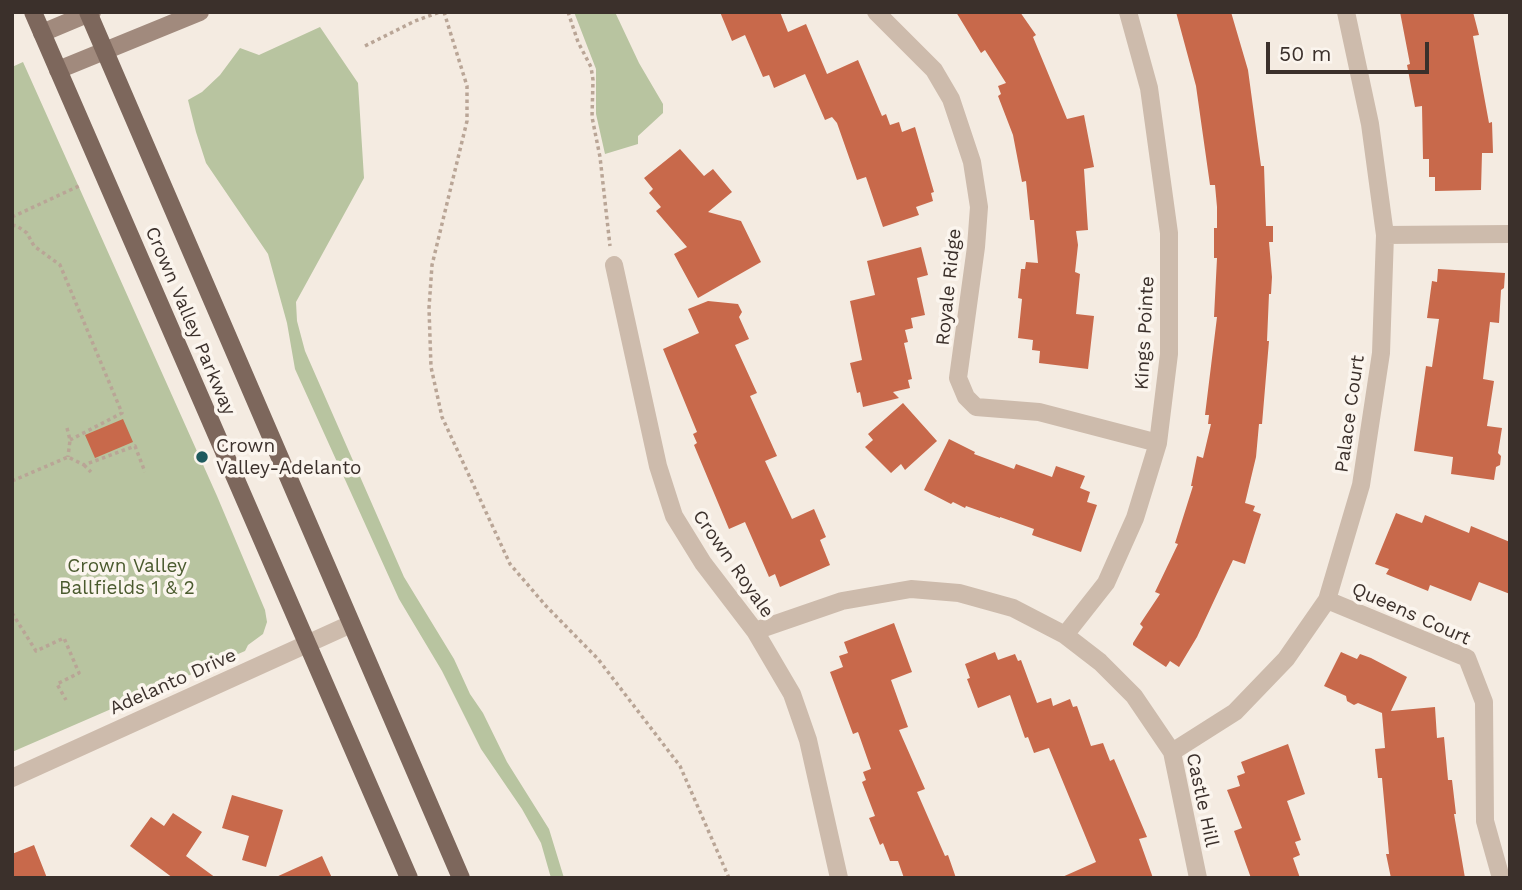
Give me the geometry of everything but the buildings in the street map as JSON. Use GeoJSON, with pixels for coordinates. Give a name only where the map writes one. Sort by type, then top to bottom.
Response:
{"type":"FeatureCollection","features":[{"type":"Feature","properties":{"kind":"main road","name":"Crown Valley Parkway"},"geometry":{"type":"LineString","coordinates":[[33,12],[409,878]]}},
{"type":"Feature","properties":{"kind":"main road"},"geometry":{"type":"LineString","coordinates":[[58,70],[200,12]]}},
{"type":"Feature","properties":{"kind":"main road","name":"Crown Valley Parkway"},"geometry":{"type":"LineString","coordinates":[[90,13],[461,878]]}},
{"type":"Feature","properties":{"kind":"main road"},"geometry":{"type":"LineString","coordinates":[[42,33],[90,13]]}},
{"type":"Feature","properties":{"kind":"street","name":"Royale Ridge"},"geometry":{"type":"LineString","coordinates":[[876,12],[934,70],[951,99],[972,162],[979,208],[958,378],[966,397],[976,407],[1038,412],[1158,443]]}},
{"type":"Feature","properties":{"kind":"street","name":"Kings Pointe"},"geometry":{"type":"LineString","coordinates":[[1065,635],[1105,583],[1135,518],[1158,443],[1169,354],[1169,233],[1149,88],[1128,12]]}},
{"type":"Feature","properties":{"kind":"street","name":"Palace Court"},"geometry":{"type":"LineString","coordinates":[[1172,752],[1235,712],[1286,659],[1326,600],[1361,485],[1381,353],[1385,235],[1370,124],[1346,12]]}},
{"type":"Feature","properties":{"kind":"street"},"geometry":{"type":"LineString","coordinates":[[1385,235],[1510,234]]}},
{"type":"Feature","properties":{"kind":"street","name":"Crown Royale"},"geometry":{"type":"LineString","coordinates":[[614,265],[658,466],[674,516],[703,563],[755,631],[792,694],[808,740],[839,878]]}},
{"type":"Feature","properties":{"kind":"street","name":"Castle Hill"},"geometry":{"type":"LineString","coordinates":[[755,631],[842,601],[911,589],[960,593],[1013,608],[1065,635],[1100,662],[1134,696],[1172,752],[1198,878]]}},
{"type":"Feature","properties":{"kind":"street","name":"Queens Court"},"geometry":{"type":"LineString","coordinates":[[1326,600],[1467,657],[1484,702],[1485,821],[1501,878]]}},
{"type":"Feature","properties":{"kind":"street","name":"Adelanto Drive"},"geometry":{"type":"LineString","coordinates":[[12,778],[351,624]]}},
{"type":"Feature","properties":{"kind":"path"},"geometry":{"type":"LineString","coordinates":[[365,46],[415,21],[442,12],[467,86],[467,121],[432,265],[429,308],[430,367],[442,417],[510,564],[546,606],[598,659],[680,766],[729,878]]}},
{"type":"Feature","properties":{"kind":"path"},"geometry":{"type":"LineString","coordinates":[[568,12],[578,42],[591,67],[592,117],[614,265]]}},
{"type":"Feature","properties":{"kind":"path"},"geometry":{"type":"LineString","coordinates":[[12,218],[81,185]]}},
{"type":"Feature","properties":{"kind":"path"},"geometry":{"type":"LineString","coordinates":[[12,225],[27,233],[34,246],[60,265],[122,413],[70,440]]}},
{"type":"Feature","properties":{"kind":"path"},"geometry":{"type":"LineString","coordinates":[[67,428],[70,440],[68,457]]}},
{"type":"Feature","properties":{"kind":"path"},"geometry":{"type":"LineString","coordinates":[[84,465],[135,446],[145,472]]}},
{"type":"Feature","properties":{"kind":"path"},"geometry":{"type":"LineString","coordinates":[[12,481],[68,457],[84,465],[90,472]]}},
{"type":"Feature","properties":{"kind":"path"},"geometry":{"type":"LineString","coordinates":[[12,613],[36,651],[64,638],[79,673],[57,684],[66,700]]}},
{"type":"Feature","properties":{"kind":"green space"},"geometry":{"type":"Polygon","coordinates":[[[574,12],[615,12],[639,63],[663,104],[663,113],[638,136],[638,144],[605,154],[596,114],[596,69],[574,12]]]}},
{"type":"Feature","properties":{"kind":"green space"},"geometry":{"type":"Polygon","coordinates":[[[320,27],[358,83],[364,178],[296,302],[297,321],[305,351],[404,577],[454,659],[507,762],[549,829],[564,878],[551,878],[541,843],[522,809],[481,749],[442,671],[399,599],[295,369],[287,323],[268,254],[206,163],[196,132],[188,100],[202,92],[220,75],[240,48],[259,55],[320,27]]]}},
{"type":"Feature","properties":{"kind":"green space","name":"Crown Valley Ballfields 1 & 2"},"geometry":{"type":"Polygon","coordinates":[[[23,62],[217,496],[265,610],[267,622],[263,634],[248,645],[245,651],[12,752],[12,67],[23,62]]]}},
{"type":"Feature","properties":{"kind":"place","name":"Crown Valley-Adelanto"},"geometry":{"type":"Point","coordinates":[202,457]}}]}
